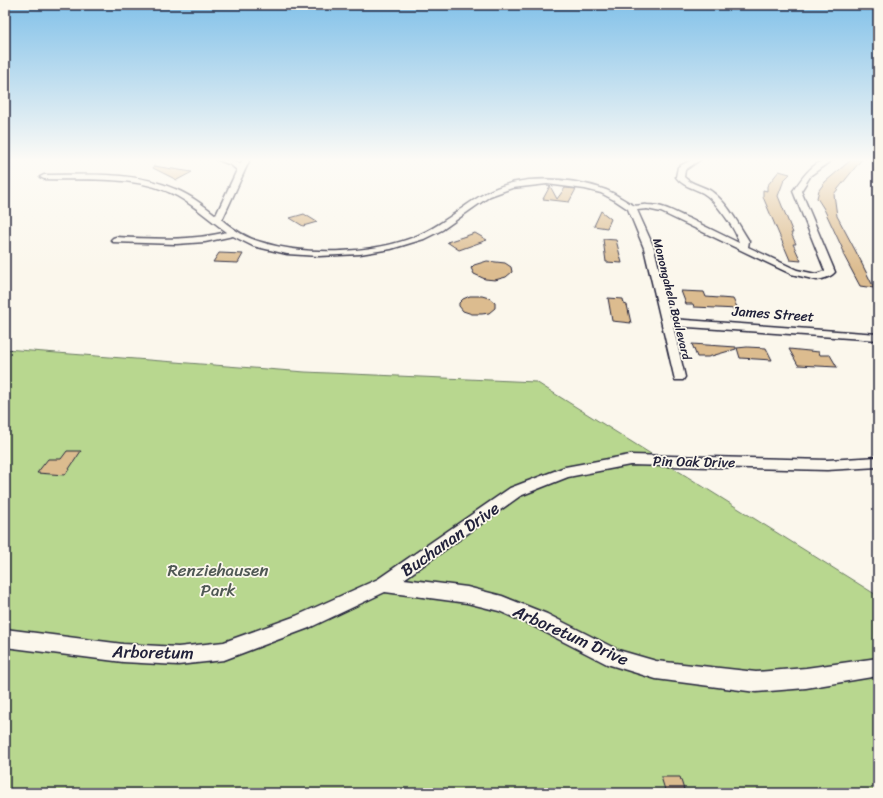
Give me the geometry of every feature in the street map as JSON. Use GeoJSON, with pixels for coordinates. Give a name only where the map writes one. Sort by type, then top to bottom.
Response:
{"type":"FeatureCollection","features":[{"type":"Feature","properties":{"kind":"street"},"geometry":{"type":"LineString","coordinates":[[184,196],[235,233],[260,245],[290,251],[319,252],[351,252],[403,243],[429,233],[486,196]]}},
{"type":"Feature","properties":{"kind":"street"},"geometry":{"type":"LineString","coordinates":[[218,220],[229,196]]}},
{"type":"Feature","properties":{"kind":"street"},"geometry":{"type":"LineString","coordinates":[[615,196],[632,208],[647,207],[663,210],[786,269],[800,274],[817,277],[830,272],[799,196]]}},
{"type":"Feature","properties":{"kind":"street"},"geometry":{"type":"LineString","coordinates":[[712,196],[723,207],[744,241],[743,248]]}},
{"type":"Feature","properties":{"kind":"street","name":"Monongahela Boulevard"},"geometry":{"type":"LineString","coordinates":[[632,208],[649,248],[679,377]]}},
{"type":"Feature","properties":{"kind":"street"},"geometry":{"type":"LineString","coordinates":[[116,240],[189,242],[216,239],[235,233]]}},
{"type":"Feature","properties":{"kind":"street","name":"James Street"},"geometry":{"type":"LineString","coordinates":[[666,322],[878,337]]}},
{"type":"Feature","properties":{"kind":"street","name":"Pin Oak Drive"},"geometry":{"type":"LineString","coordinates":[[515,492],[565,472],[630,460],[828,465],[878,462]]}},
{"type":"Feature","properties":{"kind":"street","name":"Buchanan Drive"},"geometry":{"type":"LineString","coordinates":[[384,584],[515,492]]}},
{"type":"Feature","properties":{"kind":"street","name":"Arboretum"},"geometry":{"type":"LineString","coordinates":[[5,638],[130,654],[178,656],[224,651],[302,622],[384,584]]}},
{"type":"Feature","properties":{"kind":"street","name":"Arboretum Drive"},"geometry":{"type":"LineString","coordinates":[[384,584],[467,595],[502,604],[540,620],[614,658],[656,670],[756,682],[806,678],[878,666]]}},
{"type":"Feature","properties":{"kind":"green space","name":"Renziehausen Park"},"geometry":{"type":"Polygon","coordinates":[[[5,349],[305,372],[536,382],[878,596],[878,793],[5,793],[5,349]]]}},
{"type":"Feature","properties":{"kind":"building"},"geometry":{"type":"Polygon","coordinates":[[[544,196],[556,196],[557,199],[559,196],[572,196],[569,202],[543,199],[544,196]]]}},
{"type":"Feature","properties":{"kind":"building"},"geometry":{"type":"Polygon","coordinates":[[[778,196],[793,233],[791,233],[796,244],[793,244],[801,261],[790,260],[763,197],[778,196]]]}},
{"type":"Feature","properties":{"kind":"building"},"geometry":{"type":"Polygon","coordinates":[[[817,196],[834,196],[837,216],[874,288],[860,286],[843,254],[845,254],[824,209],[817,196]]]}},
{"type":"Feature","properties":{"kind":"building"},"geometry":{"type":"Polygon","coordinates":[[[601,211],[611,219],[607,228],[594,226],[601,211]]]}},
{"type":"Feature","properties":{"kind":"building"},"geometry":{"type":"Polygon","coordinates":[[[304,214],[317,222],[303,226],[290,218],[304,214]]]}},
{"type":"Feature","properties":{"kind":"building"},"geometry":{"type":"Polygon","coordinates":[[[475,233],[487,240],[459,250],[447,242],[475,233]]]}},
{"type":"Feature","properties":{"kind":"building"},"geometry":{"type":"Polygon","coordinates":[[[603,239],[616,240],[622,263],[606,262],[603,239]]]}},
{"type":"Feature","properties":{"kind":"building"},"geometry":{"type":"Polygon","coordinates":[[[219,253],[243,254],[238,263],[213,262],[219,253]]]}},
{"type":"Feature","properties":{"kind":"building"},"geometry":{"type":"Polygon","coordinates":[[[487,261],[505,263],[511,267],[512,272],[506,277],[495,280],[485,279],[474,274],[471,268],[474,265],[487,261]]]}},
{"type":"Feature","properties":{"kind":"building"},"geometry":{"type":"Polygon","coordinates":[[[681,291],[704,292],[706,297],[733,299],[738,309],[694,307],[693,304],[686,304],[681,291]]]}},
{"type":"Feature","properties":{"kind":"building"},"geometry":{"type":"Polygon","coordinates":[[[470,296],[482,296],[489,298],[495,303],[495,308],[489,313],[482,314],[472,314],[463,311],[459,306],[459,303],[463,299],[470,296]]]}},
{"type":"Feature","properties":{"kind":"building"},"geometry":{"type":"Polygon","coordinates":[[[608,298],[623,299],[624,304],[627,305],[631,323],[612,321],[608,298]]]}},
{"type":"Feature","properties":{"kind":"building"},"geometry":{"type":"Polygon","coordinates":[[[692,344],[736,347],[736,349],[708,357],[697,357],[692,344]]]}},
{"type":"Feature","properties":{"kind":"building"},"geometry":{"type":"Polygon","coordinates":[[[737,348],[766,348],[772,360],[740,358],[737,348]]]}},
{"type":"Feature","properties":{"kind":"building"},"geometry":{"type":"Polygon","coordinates":[[[789,349],[819,352],[820,355],[830,355],[837,367],[798,365],[789,349]]]}},
{"type":"Feature","properties":{"kind":"building"},"geometry":{"type":"Polygon","coordinates":[[[67,451],[81,451],[65,475],[37,473],[48,459],[61,459],[67,451]]]}},
{"type":"Feature","properties":{"kind":"building"},"geometry":{"type":"Polygon","coordinates":[[[661,777],[680,777],[685,793],[666,793],[661,777]]]}}]}
